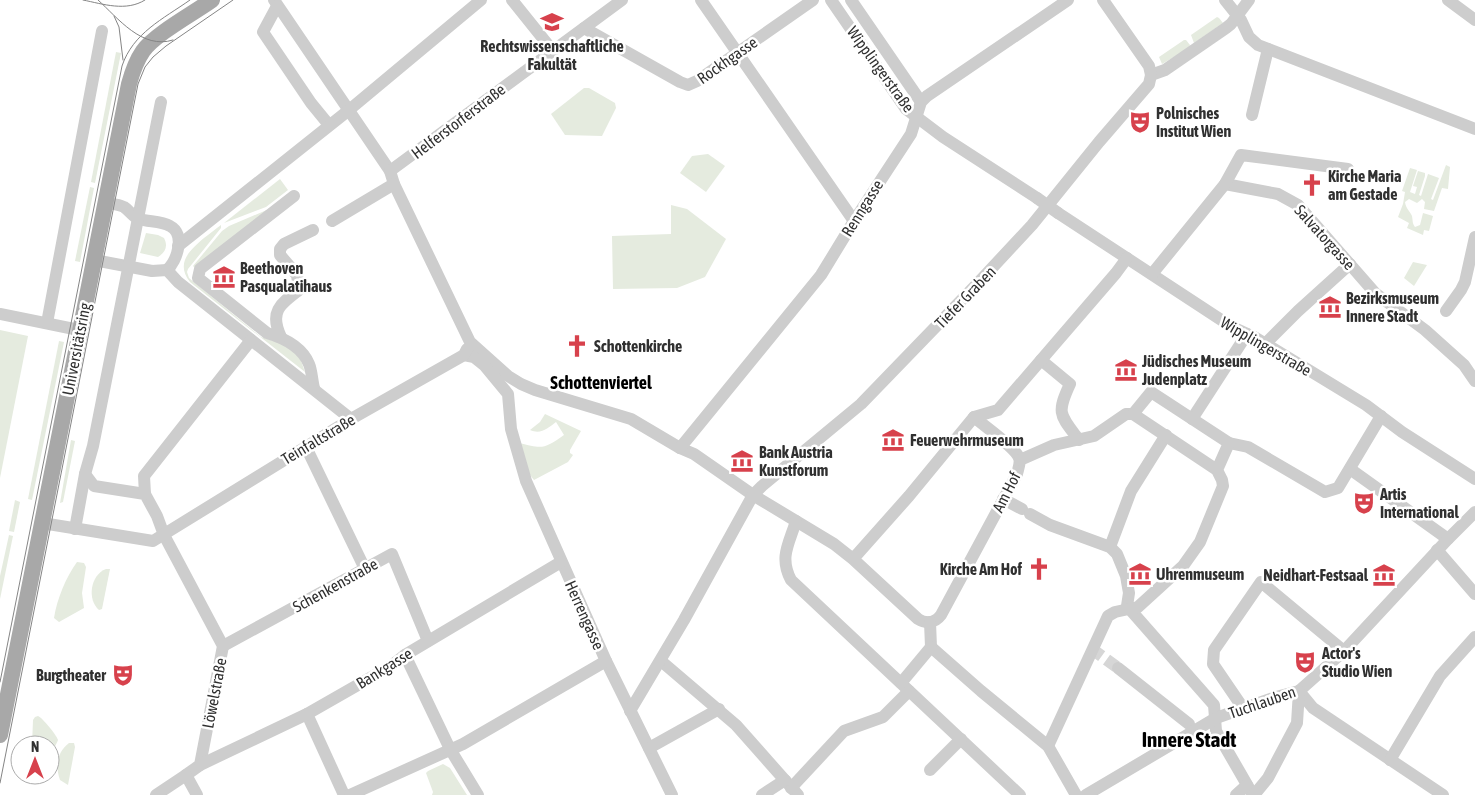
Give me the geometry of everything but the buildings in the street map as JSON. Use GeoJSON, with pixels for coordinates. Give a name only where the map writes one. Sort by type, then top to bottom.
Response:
{"type":"FeatureCollection","features":[{"type":"Feature","properties":{"kind":"main road","name":"Universitätsring"},"geometry":{"type":"LineString","coordinates":[[0,735],[128,84],[142,51],[152,41],[212,0]]}},
{"type":"Feature","properties":{"kind":"street"},"geometry":{"type":"LineString","coordinates":[[178,246],[349,110],[481,0]]}},
{"type":"Feature","properties":{"kind":"street"},"geometry":{"type":"LineString","coordinates":[[512,0],[553,51]]}},
{"type":"Feature","properties":{"kind":"street","name":"Helferstorferstraße"},"geometry":{"type":"LineString","coordinates":[[332,221],[622,0]]}},
{"type":"Feature","properties":{"kind":"street"},"geometry":{"type":"LineString","coordinates":[[702,0],[854,221]]}},
{"type":"Feature","properties":{"kind":"street","name":"Rockhgasse"},"geometry":{"type":"LineString","coordinates":[[584,28],[688,85],[697,81],[814,0]]}},
{"type":"Feature","properties":{"kind":"street","name":"Wipplingerstraße"},"geometry":{"type":"LineString","coordinates":[[831,0],[906,109],[915,117],[1232,327],[1266,344],[1366,405],[1402,432],[1475,479]]}},
{"type":"Feature","properties":{"kind":"street","name":"Wipplingerstraße"},"geometry":{"type":"LineString","coordinates":[[851,0],[921,102]]}},
{"type":"Feature","properties":{"kind":"street"},"geometry":{"type":"LineString","coordinates":[[921,102],[927,96],[1068,0]]}},
{"type":"Feature","properties":{"kind":"street"},"geometry":{"type":"LineString","coordinates":[[1103,0],[1147,62],[1151,75],[1160,73],[1172,66],[1226,28],[1249,0]]}},
{"type":"Feature","properties":{"kind":"street"},"geometry":{"type":"LineString","coordinates":[[1225,0],[1237,15],[1252,41],[1268,49],[1475,129]]}},
{"type":"Feature","properties":{"kind":"street"},"geometry":{"type":"LineString","coordinates":[[1448,0],[1475,20]]}},
{"type":"Feature","properties":{"kind":"street"},"geometry":{"type":"LineString","coordinates":[[275,3],[349,110],[392,177],[470,342],[508,376],[527,387],[631,419],[680,448],[694,454],[753,495],[834,544],[918,618],[925,622],[930,622],[931,647],[883,718],[844,731],[791,788],[762,795]]}},
{"type":"Feature","properties":{"kind":"street"},"geometry":{"type":"LineString","coordinates":[[275,3],[262,32],[311,103],[329,125]]}},
{"type":"Feature","properties":{"kind":"street","name":"Universitätsring"},"geometry":{"type":"LineString","coordinates":[[47,323],[102,31]]}},
{"type":"Feature","properties":{"kind":"street"},"geometry":{"type":"LineString","coordinates":[[1252,115],[1268,49]]}},
{"type":"Feature","properties":{"kind":"street","name":"Tiefer Graben"},"geometry":{"type":"LineString","coordinates":[[630,711],[661,661],[753,495],[861,404],[958,304],[1032,225],[1146,87],[1151,75]]}},
{"type":"Feature","properties":{"kind":"street"},"geometry":{"type":"LineString","coordinates":[[75,529],[161,102]]}},
{"type":"Feature","properties":{"kind":"street","name":"Renngasse"},"geometry":{"type":"LineString","coordinates":[[680,448],[821,275],[911,134],[921,102]]}},
{"type":"Feature","properties":{"kind":"street"},"geometry":{"type":"LineString","coordinates":[[1152,274],[1225,184],[1241,155],[1348,170]]}},
{"type":"Feature","properties":{"kind":"street","name":"Salvatorgasse"},"geometry":{"type":"LineString","coordinates":[[1225,184],[1278,194],[1293,201],[1313,220],[1375,293],[1425,330],[1464,365],[1475,381]]}},
{"type":"Feature","properties":{"kind":"street"},"geometry":{"type":"LineString","coordinates":[[294,196],[200,269],[198,278],[268,333],[281,337],[293,345],[309,364],[314,388]]}},
{"type":"Feature","properties":{"kind":"street"},"geometry":{"type":"LineString","coordinates":[[94,260],[152,271],[167,270],[175,261],[178,246],[178,238],[173,227],[137,218],[124,207],[105,203]]}},
{"type":"Feature","properties":{"kind":"street"},"geometry":{"type":"LineString","coordinates":[[281,337],[277,328],[277,313],[281,303],[299,290],[297,274],[280,255],[280,249],[284,244],[313,230]]}},
{"type":"Feature","properties":{"kind":"street"},"geometry":{"type":"LineString","coordinates":[[1446,311],[1461,290],[1470,285],[1475,237]]}},
{"type":"Feature","properties":{"kind":"street"},"geometry":{"type":"LineString","coordinates":[[853,559],[974,418],[998,410],[1127,258]]}},
{"type":"Feature","properties":{"kind":"street"},"geometry":{"type":"LineString","coordinates":[[1266,344],[1298,311],[1350,264]]}},
{"type":"Feature","properties":{"kind":"street"},"geometry":{"type":"LineString","coordinates":[[167,270],[178,282],[352,419]]}},
{"type":"Feature","properties":{"kind":"street"},"geometry":{"type":"LineString","coordinates":[[0,314],[79,330]]}},
{"type":"Feature","properties":{"kind":"street"},"geometry":{"type":"LineString","coordinates":[[1192,419],[1247,334]]}},
{"type":"Feature","properties":{"kind":"street"},"geometry":{"type":"LineString","coordinates":[[85,474],[94,486],[145,494],[144,476],[251,340]]}},
{"type":"Feature","properties":{"kind":"street"},"geometry":{"type":"LineString","coordinates":[[470,342],[464,355],[474,357],[508,394],[527,387]]}},
{"type":"Feature","properties":{"kind":"street","name":"Teinfaltstraße"},"geometry":{"type":"LineString","coordinates":[[164,535],[306,446],[464,355]]}},
{"type":"Feature","properties":{"kind":"street"},"geometry":{"type":"LineString","coordinates":[[1041,360],[1070,384],[1062,400],[1062,417],[1079,440]]}},
{"type":"Feature","properties":{"kind":"street"},"geometry":{"type":"LineString","coordinates":[[1133,414],[1151,392],[1229,443],[1248,446],[1325,492],[1338,488],[1381,416]]}},
{"type":"Feature","properties":{"kind":"street","name":"Herrengasse"},"geometry":{"type":"LineString","coordinates":[[508,394],[511,429],[526,482],[606,661],[672,795]]}},
{"type":"Feature","properties":{"kind":"street"},"geometry":{"type":"LineString","coordinates":[[1020,460],[1054,445],[1094,436],[1126,414],[1133,414],[1217,470],[1222,480],[1222,486],[1200,542],[1183,566],[1138,607],[1115,612],[1108,616],[1048,746]]}},
{"type":"Feature","properties":{"kind":"street","name":"Am Hof"},"geometry":{"type":"LineString","coordinates":[[930,622],[936,620],[941,615],[1017,474],[1020,460],[1016,452],[974,418]]}},
{"type":"Feature","properties":{"kind":"street"},"geometry":{"type":"LineString","coordinates":[[1110,547],[1131,491],[1166,436]]}},
{"type":"Feature","properties":{"kind":"street"},"geometry":{"type":"LineString","coordinates":[[1217,470],[1229,443]]}},
{"type":"Feature","properties":{"kind":"street"},"geometry":{"type":"LineString","coordinates":[[306,446],[365,569]]}},
{"type":"Feature","properties":{"kind":"street"},"geometry":{"type":"LineString","coordinates":[[1350,469],[1448,539]]}},
{"type":"Feature","properties":{"kind":"street","name":"Löwelstraße"},"geometry":{"type":"LineString","coordinates":[[145,494],[157,516],[164,535],[223,646],[200,765]]}},
{"type":"Feature","properties":{"kind":"street"},"geometry":{"type":"LineString","coordinates":[[1003,498],[1050,526],[1110,547],[1117,554],[1126,576],[1129,593],[1127,606],[1210,699],[1214,705],[1216,731],[1251,792]]}},
{"type":"Feature","properties":{"kind":"street","name":"Tuchlauben"},"geometry":{"type":"LineString","coordinates":[[1086,795],[1216,718],[1276,696],[1299,692],[1344,651],[1437,550],[1475,512]]}},
{"type":"Feature","properties":{"kind":"street"},"geometry":{"type":"LineString","coordinates":[[796,521],[785,557],[786,570],[791,580],[1020,795]]}},
{"type":"Feature","properties":{"kind":"street"},"geometry":{"type":"LineString","coordinates":[[42,523],[153,541],[164,535]]}},
{"type":"Feature","properties":{"kind":"street"},"geometry":{"type":"LineString","coordinates":[[1437,550],[1475,594]]}},
{"type":"Feature","properties":{"kind":"street","name":"Schenkenstraße"},"geometry":{"type":"LineString","coordinates":[[223,646],[392,554],[428,641]]}},
{"type":"Feature","properties":{"kind":"street","name":"Bankgasse"},"geometry":{"type":"LineString","coordinates":[[200,765],[307,714],[391,666],[405,655],[561,562]]}},
{"type":"Feature","properties":{"kind":"street"},"geometry":{"type":"LineString","coordinates":[[1243,708],[1213,664],[1214,650],[1261,582],[1344,651]]}},
{"type":"Feature","properties":{"kind":"street"},"geometry":{"type":"LineString","coordinates":[[1390,760],[1440,676],[1475,637]]}},
{"type":"Feature","properties":{"kind":"street"},"geometry":{"type":"LineString","coordinates":[[931,647],[1048,746],[1076,795]]}},
{"type":"Feature","properties":{"kind":"street"},"geometry":{"type":"LineString","coordinates":[[405,655],[450,749],[478,795]]}},
{"type":"Feature","properties":{"kind":"street"},"geometry":{"type":"LineString","coordinates":[[350,795],[463,744],[606,661]]}},
{"type":"Feature","properties":{"kind":"street"},"geometry":{"type":"LineString","coordinates":[[661,661],[736,725],[791,788]]}},
{"type":"Feature","properties":{"kind":"street"},"geometry":{"type":"LineString","coordinates":[[1118,668],[1189,724]]}},
{"type":"Feature","properties":{"kind":"street"},"geometry":{"type":"LineString","coordinates":[[1299,692],[1313,708],[1443,795]]}},
{"type":"Feature","properties":{"kind":"street"},"geometry":{"type":"LineString","coordinates":[[1236,795],[1251,792],[1268,778],[1297,723],[1299,692]]}},
{"type":"Feature","properties":{"kind":"street"},"geometry":{"type":"LineString","coordinates":[[649,748],[719,709]]}},
{"type":"Feature","properties":{"kind":"street"},"geometry":{"type":"LineString","coordinates":[[307,714],[344,795]]}},
{"type":"Feature","properties":{"kind":"street"},"geometry":{"type":"LineString","coordinates":[[930,770],[961,739]]}},
{"type":"Feature","properties":{"kind":"street"},"geometry":{"type":"LineString","coordinates":[[156,795],[200,765]]}},
{"type":"Feature","properties":{"kind":"street"},"geometry":{"type":"LineString","coordinates":[[186,775],[197,795]]}},
{"type":"Feature","properties":{"kind":"shaded area"},"geometry":{"type":"Polygon","coordinates":[[[1217,17],[1223,23],[1194,43],[1191,35],[1217,17]]]}},
{"type":"Feature","properties":{"kind":"shaded area"},"geometry":{"type":"Polygon","coordinates":[[[1184,40],[1190,45],[1189,48],[1162,64],[1159,57],[1184,40]]]}},
{"type":"Feature","properties":{"kind":"shaded area"},"geometry":{"type":"Polygon","coordinates":[[[116,52],[121,53],[95,183],[91,182],[116,52]]]}},
{"type":"Feature","properties":{"kind":"shaded area"},"geometry":{"type":"Polygon","coordinates":[[[584,88],[589,88],[615,103],[616,108],[602,136],[565,135],[551,114],[584,88]]]}},
{"type":"Feature","properties":{"kind":"shaded area"},"geometry":{"type":"Polygon","coordinates":[[[708,154],[725,166],[706,192],[680,173],[692,156],[708,154]]]}},
{"type":"Feature","properties":{"kind":"shaded area"},"geometry":{"type":"Polygon","coordinates":[[[1446,165],[1450,167],[1448,189],[1442,188],[1434,211],[1424,209],[1425,202],[1422,199],[1417,203],[1409,199],[1405,202],[1415,227],[1420,225],[1423,213],[1433,216],[1429,231],[1424,230],[1423,235],[1407,228],[1409,223],[1398,217],[1405,192],[1402,191],[1410,168],[1417,170],[1410,192],[1415,194],[1417,187],[1413,186],[1418,171],[1425,173],[1419,195],[1421,196],[1428,174],[1439,178],[1431,199],[1433,200],[1446,165]]]}},
{"type":"Feature","properties":{"kind":"shaded area"},"geometry":{"type":"Polygon","coordinates":[[[280,179],[288,190],[266,207],[224,223],[280,179]]]}},
{"type":"Feature","properties":{"kind":"shaded area"},"geometry":{"type":"Polygon","coordinates":[[[90,187],[94,188],[80,262],[75,261],[90,187]]]}},
{"type":"Feature","properties":{"kind":"shaded area"},"geometry":{"type":"Polygon","coordinates":[[[671,205],[687,209],[726,239],[705,277],[677,288],[613,289],[612,236],[671,234],[671,205]]]}},
{"type":"Feature","properties":{"kind":"shaded area"},"geometry":{"type":"Polygon","coordinates":[[[269,209],[195,268],[193,266],[222,231],[229,226],[269,209]]]}},
{"type":"Feature","properties":{"kind":"shaded area"},"geometry":{"type":"Polygon","coordinates":[[[221,225],[221,228],[188,269],[189,278],[261,337],[286,345],[300,358],[305,372],[190,282],[186,275],[184,263],[189,252],[221,225]]]}},
{"type":"Feature","properties":{"kind":"shaded area"},"geometry":{"type":"Polygon","coordinates":[[[146,233],[164,238],[166,249],[158,257],[140,253],[146,233]]]}},
{"type":"Feature","properties":{"kind":"shaded area"},"geometry":{"type":"Polygon","coordinates":[[[1413,262],[1427,265],[1414,286],[1404,278],[1413,262]]]}},
{"type":"Feature","properties":{"kind":"shaded area"},"geometry":{"type":"Polygon","coordinates":[[[0,330],[28,336],[0,478],[0,330]]]}},
{"type":"Feature","properties":{"kind":"shaded area"},"geometry":{"type":"Polygon","coordinates":[[[59,341],[64,342],[32,500],[28,499],[59,341]]]}},
{"type":"Feature","properties":{"kind":"shaded area"},"geometry":{"type":"Polygon","coordinates":[[[545,414],[581,431],[570,450],[570,453],[573,455],[568,462],[534,480],[530,475],[519,443],[539,447],[552,443],[564,435],[556,422],[538,432],[530,430],[540,422],[545,414]]]}},
{"type":"Feature","properties":{"kind":"shaded area"},"geometry":{"type":"Polygon","coordinates":[[[71,440],[75,441],[63,502],[60,503],[71,440]]]}},
{"type":"Feature","properties":{"kind":"shaded area"},"geometry":{"type":"Polygon","coordinates":[[[15,500],[20,502],[14,532],[9,531],[15,500]]]}},
{"type":"Feature","properties":{"kind":"shaded area"},"geometry":{"type":"Polygon","coordinates":[[[9,535],[13,536],[0,599],[0,576],[9,535]]]}},
{"type":"Feature","properties":{"kind":"shaded area"},"geometry":{"type":"Polygon","coordinates":[[[77,562],[84,563],[86,567],[82,593],[84,608],[59,622],[54,618],[57,603],[66,581],[77,562]]]}},
{"type":"Feature","properties":{"kind":"shaded area"},"geometry":{"type":"Polygon","coordinates":[[[106,569],[110,569],[102,609],[99,610],[93,600],[92,588],[96,577],[106,569]]]}},
{"type":"Feature","properties":{"kind":"shaded area"},"geometry":{"type":"Polygon","coordinates":[[[38,716],[43,720],[55,735],[32,735],[33,720],[38,716]]]}},
{"type":"Feature","properties":{"kind":"shaded area"},"geometry":{"type":"Polygon","coordinates":[[[69,743],[74,743],[75,747],[68,785],[60,780],[60,755],[69,743]]]}},
{"type":"Feature","properties":{"kind":"shaded area"},"geometry":{"type":"Polygon","coordinates":[[[443,764],[450,768],[467,795],[432,795],[433,792],[426,773],[443,764]]]}},
{"type":"Feature","properties":{"kind":"tunnel"},"geometry":{"type":"LineString","coordinates":[[1092,649],[1118,668]]}},
{"type":"Feature","properties":{"kind":"tram line"},"geometry":{"type":"LineString","coordinates":[[83,0],[122,6],[138,4],[145,0]]}},
{"type":"Feature","properties":{"kind":"tram line"},"geometry":{"type":"LineString","coordinates":[[98,0],[122,23],[141,36],[162,42],[173,40]]}},
{"type":"Feature","properties":{"kind":"tram line"},"geometry":{"type":"LineString","coordinates":[[0,682],[122,66],[133,44],[141,36],[190,0]]}},
{"type":"Feature","properties":{"kind":"tram line"},"geometry":{"type":"LineString","coordinates":[[0,783],[138,84],[145,67],[153,57],[233,0]]}},
{"type":"Feature","properties":{"kind":"tram line"},"geometry":{"type":"LineString","coordinates":[[114,16],[119,27],[123,60]]}},
{"type":"Feature","properties":{"kind":"place","name":"Rechtswissenschaftliche Fakultät"},"geometry":{"type":"Point","coordinates":[552,22]}},
{"type":"Feature","properties":{"kind":"place","name":"Polnisches Institut Wien"},"geometry":{"type":"Point","coordinates":[1140,122]}},
{"type":"Feature","properties":{"kind":"place","name":"Kirche Maria am Gestade"},"geometry":{"type":"Point","coordinates":[1312,185]}},
{"type":"Feature","properties":{"kind":"place","name":"Beethoven Pasqualatihaus"},"geometry":{"type":"Point","coordinates":[224,277]}},
{"type":"Feature","properties":{"kind":"place","name":"Bezirksmuseum Innere Stadt"},"geometry":{"type":"Point","coordinates":[1330,307]}},
{"type":"Feature","properties":{"kind":"place","name":"Schottenkirche"},"geometry":{"type":"Point","coordinates":[577,346]}},
{"type":"Feature","properties":{"kind":"place","name":"Jüdisches Museum Judenplatz"},"geometry":{"type":"Point","coordinates":[1126,370]}},
{"type":"Feature","properties":{"kind":"place","name":"Feuerwehrmuseum"},"geometry":{"type":"Point","coordinates":[893,440]}},
{"type":"Feature","properties":{"kind":"place","name":"Bank Austria Kunstforum"},"geometry":{"type":"Point","coordinates":[742,461]}},
{"type":"Feature","properties":{"kind":"place","name":"Artis International"},"geometry":{"type":"Point","coordinates":[1364,503]}},
{"type":"Feature","properties":{"kind":"place","name":"Kirche Am Hof"},"geometry":{"type":"Point","coordinates":[1039,569]}},
{"type":"Feature","properties":{"kind":"place","name":"Uhrenmuseum"},"geometry":{"type":"Point","coordinates":[1140,574]}},
{"type":"Feature","properties":{"kind":"place","name":"Neidhart-Festsaal"},"geometry":{"type":"Point","coordinates":[1384,575]}},
{"type":"Feature","properties":{"kind":"place","name":"Actor's Studio Wien"},"geometry":{"type":"Point","coordinates":[1305,662]}},
{"type":"Feature","properties":{"kind":"place","name":"Burgtheater"},"geometry":{"type":"Point","coordinates":[123,675]}},
{"type":"Feature","properties":{"kind":"district","name":"Schottenviertel"},"geometry":{"type":"Point","coordinates":[601,382]}},
{"type":"Feature","properties":{"kind":"district","name":"Innere Stadt"},"geometry":{"type":"Point","coordinates":[1189,739]}}]}
